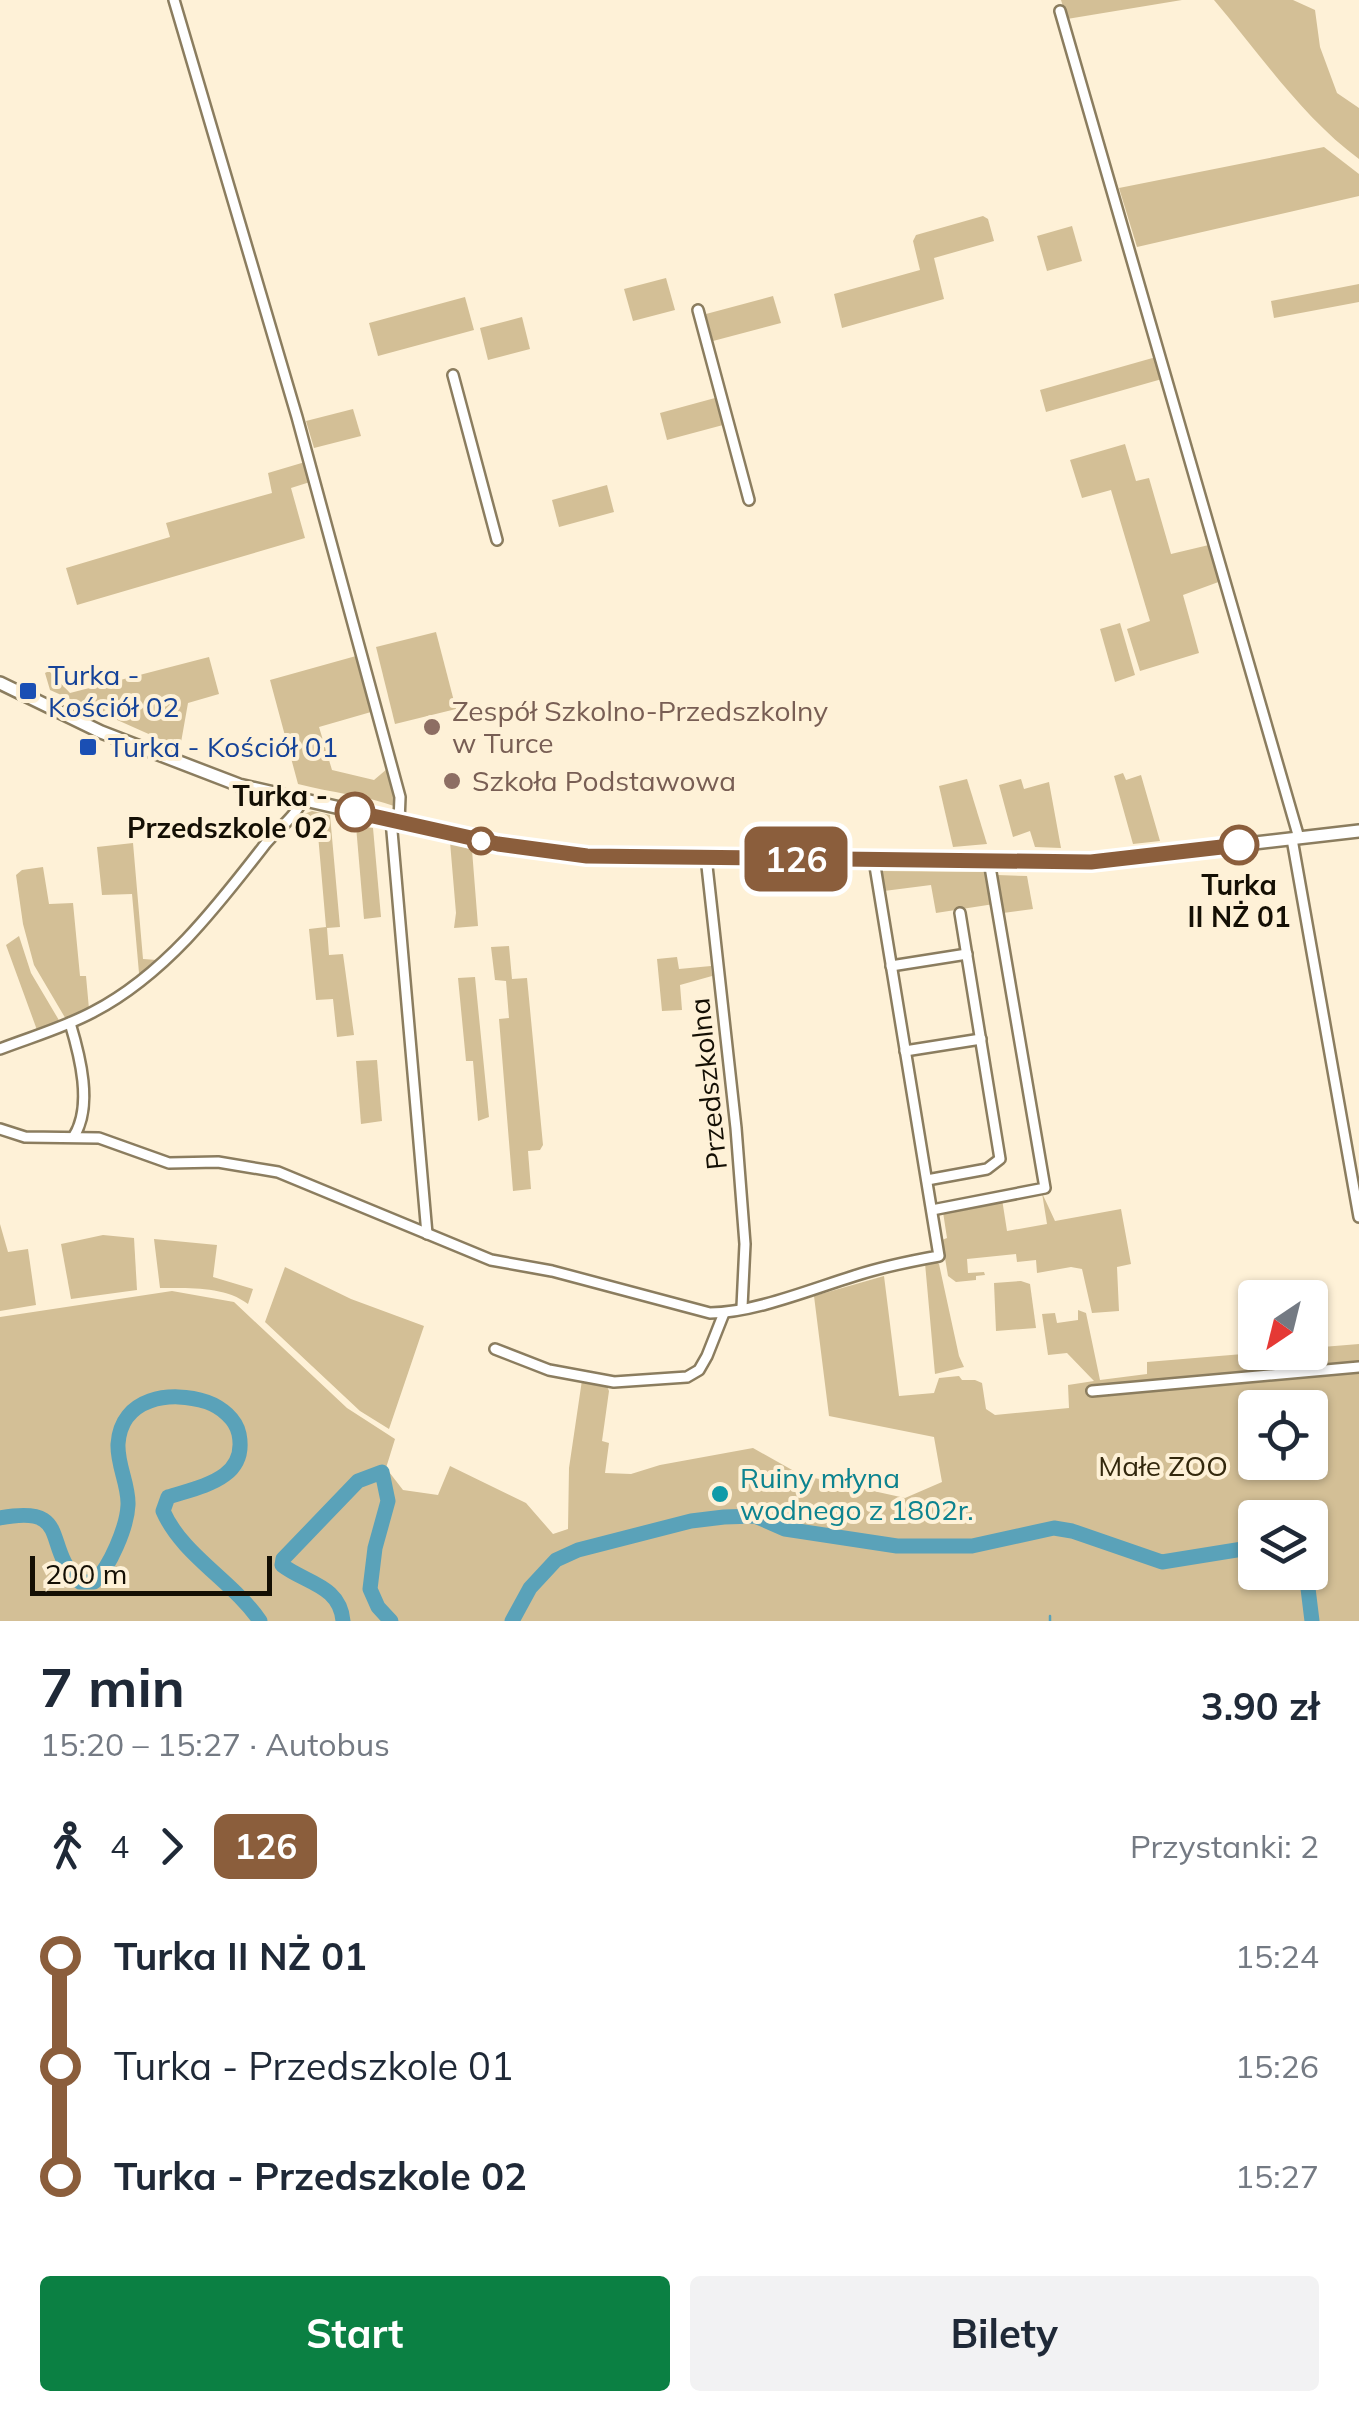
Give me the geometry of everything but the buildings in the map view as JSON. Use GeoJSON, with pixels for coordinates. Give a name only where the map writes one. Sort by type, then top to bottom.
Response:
{"type":"FeatureCollection","features":[{"type":"Feature","properties":{"kind":"main road"},"geometry":{"type":"LineString","coordinates":[[0,684],[56,713],[190,769],[302,800],[498,844],[562,854],[1105,861],[1359,831]]}},
{"type":"Feature","properties":{"kind":"street"},"geometry":{"type":"LineString","coordinates":[[174,0],[259,284],[400,797],[395,821],[427,1234]]}},
{"type":"Feature","properties":{"kind":"street"},"geometry":{"type":"LineString","coordinates":[[1060,11],[1295,838],[1359,1217]]}},
{"type":"Feature","properties":{"kind":"street"},"geometry":{"type":"LineString","coordinates":[[698,310],[748,500]]}},
{"type":"Feature","properties":{"kind":"street"},"geometry":{"type":"LineString","coordinates":[[453,375],[497,540]]}},
{"type":"Feature","properties":{"kind":"street"},"geometry":{"type":"LineString","coordinates":[[0,1049],[70,1023],[138,983],[210,915],[302,800]]}},
{"type":"Feature","properties":{"kind":"street","name":"Przedszkolna"},"geometry":{"type":"LineString","coordinates":[[706,858],[736,1128],[744,1244],[742,1307]]}},
{"type":"Feature","properties":{"kind":"street"},"geometry":{"type":"LineString","coordinates":[[0,1130],[25,1137],[99,1138],[169,1162],[218,1162],[278,1172],[498,1262],[552,1270],[688,1308],[724,1313],[939,1256],[874,860]]}},
{"type":"Feature","properties":{"kind":"street"},"geometry":{"type":"LineString","coordinates":[[932,1210],[1045,1188],[989,861]]}},
{"type":"Feature","properties":{"kind":"street"},"geometry":{"type":"LineString","coordinates":[[926,1180],[976,1172],[1000,1159],[960,913]]}},
{"type":"Feature","properties":{"kind":"street"},"geometry":{"type":"LineString","coordinates":[[891,966],[967,954]]}},
{"type":"Feature","properties":{"kind":"street"},"geometry":{"type":"LineString","coordinates":[[70,1023],[77,1045],[84,1118],[99,1138]]}},
{"type":"Feature","properties":{"kind":"street"},"geometry":{"type":"LineString","coordinates":[[905,1051],[981,1039]]}},
{"type":"Feature","properties":{"kind":"street"},"geometry":{"type":"LineString","coordinates":[[74,1136],[84,1118]]}},
{"type":"Feature","properties":{"kind":"street"},"geometry":{"type":"LineString","coordinates":[[495,1349],[549,1370],[614,1382],[688,1376],[699,1370],[707,1356],[724,1313]]}},
{"type":"Feature","properties":{"kind":"street"},"geometry":{"type":"LineString","coordinates":[[1092,1391],[1359,1367]]}},
{"type":"Feature","properties":{"kind":"green space"},"geometry":{"type":"Polygon","coordinates":[[[1061,0],[1182,0],[1067,19],[1061,0]]]}},
{"type":"Feature","properties":{"kind":"green space"},"geometry":{"type":"Polygon","coordinates":[[[1214,0],[1293,0],[1315,10],[1320,47],[1337,93],[1359,108],[1359,159],[1300,104],[1214,0]]]}},
{"type":"Feature","properties":{"kind":"green space"},"geometry":{"type":"Polygon","coordinates":[[[1324,147],[1359,174],[1359,196],[1137,247],[1119,188],[1324,147]]]}},
{"type":"Feature","properties":{"kind":"green space"},"geometry":{"type":"Polygon","coordinates":[[[983,216],[988,219],[994,241],[934,258],[944,299],[842,328],[834,294],[920,270],[913,241],[916,235],[983,216]]]}},
{"type":"Feature","properties":{"kind":"green space"},"geometry":{"type":"Polygon","coordinates":[[[1072,226],[1082,261],[1047,271],[1037,236],[1072,226]]]}},
{"type":"Feature","properties":{"kind":"green space"},"geometry":{"type":"Polygon","coordinates":[[[666,278],[675,310],[633,321],[624,289],[666,278]]]}},
{"type":"Feature","properties":{"kind":"green space"},"geometry":{"type":"Polygon","coordinates":[[[1359,284],[1359,302],[1274,318],[1271,301],[1359,284]]]}},
{"type":"Feature","properties":{"kind":"green space"},"geometry":{"type":"Polygon","coordinates":[[[773,296],[781,323],[713,341],[706,314],[773,296]]]}},
{"type":"Feature","properties":{"kind":"green space"},"geometry":{"type":"Polygon","coordinates":[[[465,297],[474,330],[378,356],[369,323],[465,297]]]}},
{"type":"Feature","properties":{"kind":"green space"},"geometry":{"type":"Polygon","coordinates":[[[522,317],[530,349],[488,360],[480,328],[522,317]]]}},
{"type":"Feature","properties":{"kind":"green space"},"geometry":{"type":"Polygon","coordinates":[[[1156,357],[1162,379],[1046,412],[1040,390],[1156,357]]]}},
{"type":"Feature","properties":{"kind":"green space"},"geometry":{"type":"Polygon","coordinates":[[[715,398],[723,425],[667,440],[660,413],[715,398]]]}},
{"type":"Feature","properties":{"kind":"green space"},"geometry":{"type":"Polygon","coordinates":[[[353,409],[361,436],[314,448],[306,421],[353,409]]]}},
{"type":"Feature","properties":{"kind":"green space"},"geometry":{"type":"Polygon","coordinates":[[[1125,444],[1136,481],[1149,478],[1171,554],[1213,544],[1224,580],[1183,595],[1199,653],[1140,671],[1127,629],[1150,621],[1111,490],[1082,498],[1070,460],[1125,444]]]}},
{"type":"Feature","properties":{"kind":"green space"},"geometry":{"type":"Polygon","coordinates":[[[305,462],[310,482],[291,488],[305,538],[77,605],[66,568],[170,537],[166,523],[272,493],[268,473],[305,462]]]}},
{"type":"Feature","properties":{"kind":"green space"},"geometry":{"type":"Polygon","coordinates":[[[607,485],[614,512],[559,527],[552,500],[607,485]]]}},
{"type":"Feature","properties":{"kind":"green space"},"geometry":{"type":"Polygon","coordinates":[[[1120,623],[1135,675],[1115,682],[1100,629],[1120,623]]]}},
{"type":"Feature","properties":{"kind":"green space"},"geometry":{"type":"Polygon","coordinates":[[[436,632],[456,709],[395,724],[376,647],[436,632]]]}},
{"type":"Feature","properties":{"kind":"green space"},"geometry":{"type":"Polygon","coordinates":[[[356,656],[371,712],[319,727],[332,770],[374,780],[387,769],[397,807],[298,784],[270,680],[356,656]]]}},
{"type":"Feature","properties":{"kind":"green space"},"geometry":{"type":"Polygon","coordinates":[[[209,657],[219,694],[188,703],[180,748],[50,690],[45,673],[49,671],[70,693],[209,657]]]}},
{"type":"Feature","properties":{"kind":"green space"},"geometry":{"type":"Polygon","coordinates":[[[1123,773],[1126,780],[1141,775],[1160,841],[1133,844],[1114,776],[1123,773]]]}},
{"type":"Feature","properties":{"kind":"green space"},"geometry":{"type":"Polygon","coordinates":[[[967,779],[987,844],[953,847],[939,786],[967,779]]]}},
{"type":"Feature","properties":{"kind":"green space"},"geometry":{"type":"Polygon","coordinates":[[[1021,779],[1024,789],[1049,782],[1061,848],[1035,847],[1030,831],[1013,837],[999,785],[1021,779]]]}},
{"type":"Feature","properties":{"kind":"green space"},"geometry":{"type":"Polygon","coordinates":[[[312,811],[330,815],[340,927],[327,928],[329,955],[343,954],[354,1035],[337,1037],[333,999],[316,1000],[309,929],[326,927],[317,823],[304,814],[312,811]]]}},
{"type":"Feature","properties":{"kind":"green space"},"geometry":{"type":"Polygon","coordinates":[[[356,826],[373,828],[381,917],[364,919],[356,826]]]}},
{"type":"Feature","properties":{"kind":"green space"},"geometry":{"type":"Polygon","coordinates":[[[450,842],[472,850],[478,926],[454,928],[450,842]]]}},
{"type":"Feature","properties":{"kind":"green space"},"geometry":{"type":"Polygon","coordinates":[[[133,843],[143,959],[157,960],[142,975],[132,894],[102,895],[97,847],[133,843]]]}},
{"type":"Feature","properties":{"kind":"green space"},"geometry":{"type":"Polygon","coordinates":[[[43,867],[49,904],[73,903],[80,976],[86,976],[89,1009],[67,1021],[34,965],[23,924],[16,875],[22,870],[43,867]]]}},
{"type":"Feature","properties":{"kind":"green space"},"geometry":{"type":"Polygon","coordinates":[[[882,871],[989,872],[994,904],[936,913],[931,885],[884,891],[882,871]]]}},
{"type":"Feature","properties":{"kind":"green space"},"geometry":{"type":"Polygon","coordinates":[[[997,875],[1027,876],[1033,909],[1003,913],[997,875]]]}},
{"type":"Feature","properties":{"kind":"green space"},"geometry":{"type":"Polygon","coordinates":[[[19,936],[31,973],[60,1022],[37,1030],[6,945],[19,936]]]}},
{"type":"Feature","properties":{"kind":"green space"},"geometry":{"type":"Polygon","coordinates":[[[509,946],[512,979],[527,978],[543,1145],[540,1150],[528,1151],[531,1189],[513,1191],[499,1019],[509,1018],[506,981],[495,980],[491,947],[509,946]]]}},
{"type":"Feature","properties":{"kind":"green space"},"geometry":{"type":"Polygon","coordinates":[[[677,957],[679,969],[711,966],[712,976],[680,985],[682,1010],[662,1011],[657,959],[677,957]]]}},
{"type":"Feature","properties":{"kind":"green space"},"geometry":{"type":"Polygon","coordinates":[[[475,977],[489,1117],[478,1121],[473,1061],[466,1061],[458,978],[475,977]]]}},
{"type":"Feature","properties":{"kind":"green space"},"geometry":{"type":"Polygon","coordinates":[[[377,1060],[382,1121],[361,1124],[356,1061],[377,1060]]]}},
{"type":"Feature","properties":{"kind":"green space"},"geometry":{"type":"Polygon","coordinates":[[[1042,1193],[1055,1221],[1121,1209],[1131,1264],[1117,1267],[1119,1311],[1092,1313],[1082,1269],[1037,1273],[1036,1260],[1017,1262],[1016,1254],[967,1259],[968,1273],[984,1272],[976,1280],[956,1282],[948,1276],[942,1240],[947,1238],[943,1212],[1002,1199],[1007,1231],[1047,1224],[1042,1193]]]}},
{"type":"Feature","properties":{"kind":"green space"},"geometry":{"type":"Polygon","coordinates":[[[0,1224],[8,1252],[28,1249],[36,1305],[0,1311],[0,1224]]]}},
{"type":"Feature","properties":{"kind":"green space"},"geometry":{"type":"Polygon","coordinates":[[[103,1235],[134,1238],[137,1290],[71,1299],[61,1244],[103,1235]]]}},
{"type":"Feature","properties":{"kind":"green space"},"geometry":{"type":"Polygon","coordinates":[[[154,1239],[217,1245],[213,1277],[253,1289],[248,1304],[217,1291],[160,1288],[154,1239]]]}},
{"type":"Feature","properties":{"kind":"green space"},"geometry":{"type":"Polygon","coordinates":[[[936,1262],[964,1367],[935,1374],[925,1263],[936,1262]]]}},
{"type":"Feature","properties":{"kind":"green space"},"geometry":{"type":"Polygon","coordinates":[[[285,1267],[351,1299],[424,1326],[389,1429],[360,1411],[265,1322],[285,1267]]]}},
{"type":"Feature","properties":{"kind":"green space","name":"Małe ZOO"},"geometry":{"type":"Polygon","coordinates":[[[884,1276],[899,1396],[934,1393],[939,1378],[959,1376],[982,1383],[986,1409],[995,1415],[1069,1408],[1068,1385],[1094,1381],[1067,1353],[1048,1355],[1042,1314],[1055,1313],[1057,1323],[1078,1320],[1078,1310],[1086,1313],[1100,1380],[1147,1374],[1147,1362],[1238,1354],[1238,1370],[1328,1370],[1328,1347],[1359,1344],[1359,1621],[0,1621],[0,1317],[172,1291],[234,1302],[347,1408],[395,1439],[386,1468],[403,1490],[438,1495],[450,1466],[526,1503],[553,1534],[568,1529],[569,1468],[582,1380],[606,1384],[609,1391],[602,1441],[609,1443],[605,1473],[631,1474],[753,1448],[801,1475],[905,1498],[942,1482],[934,1437],[829,1416],[814,1296],[884,1276]]]}},
{"type":"Feature","properties":{"kind":"green space"},"geometry":{"type":"Polygon","coordinates":[[[994,1283],[1030,1284],[1036,1328],[996,1331],[994,1283]]]}},
{"type":"Feature","properties":{"kind":"waterway"},"geometry":{"type":"LineString","coordinates":[[0,1518],[23,1515],[48,1523],[68,1569],[80,1582],[94,1582],[112,1557],[127,1514],[128,1497],[118,1444],[128,1416],[138,1407],[164,1398],[207,1402],[235,1423],[240,1449],[236,1461],[220,1478],[168,1497],[163,1511],[182,1541],[260,1621]]}},
{"type":"Feature","properties":{"kind":"waterway"},"geometry":{"type":"LineString","coordinates":[[343,1621],[328,1592],[282,1565],[283,1559],[358,1481],[382,1472],[388,1501],[375,1548],[370,1589],[378,1607],[391,1621]]}},
{"type":"Feature","properties":{"kind":"waterway"},"geometry":{"type":"LineString","coordinates":[[512,1621],[530,1588],[556,1560],[578,1550],[691,1521],[724,1517],[755,1516],[785,1529],[897,1546],[972,1546],[1054,1528],[1162,1562],[1238,1550]]}},
{"type":"Feature","properties":{"kind":"waterway"},"geometry":{"type":"LineString","coordinates":[[1308,1590],[1312,1621]]}},
{"type":"Feature","properties":{"kind":"waterway"},"geometry":{"type":"LineString","coordinates":[[1050,1616],[1050,1621]]}},
{"type":"Feature","properties":{"kind":"bus line","name":"126"},"geometry":{"type":"LineString","coordinates":[[355,812],[498,844],[587,856],[1091,862],[1239,845]]}},
{"type":"Feature","properties":{"kind":"place","name":"Turka - Kościół 02"},"geometry":{"type":"Point","coordinates":[28,691]}},
{"type":"Feature","properties":{"kind":"place","name":"Zespół Szkolno-Przedszkolny w Turce"},"geometry":{"type":"Point","coordinates":[432,727]}},
{"type":"Feature","properties":{"kind":"place","name":"Turka - Kościół 01"},"geometry":{"type":"Point","coordinates":[88,747]}},
{"type":"Feature","properties":{"kind":"place","name":"Szkoła Podstawowa"},"geometry":{"type":"Point","coordinates":[452,781]}},
{"type":"Feature","properties":{"kind":"place","name":"Turka - Przedszkole 02"},"geometry":{"type":"Point","coordinates":[355,812]}},
{"type":"Feature","properties":{"kind":"place","name":"Turka II NŻ 01"},"geometry":{"type":"Point","coordinates":[1239,845]}},
{"type":"Feature","properties":{"kind":"place","name":"Ruiny młyna wodnego z 1802r."},"geometry":{"type":"Point","coordinates":[720,1494]}}]}
